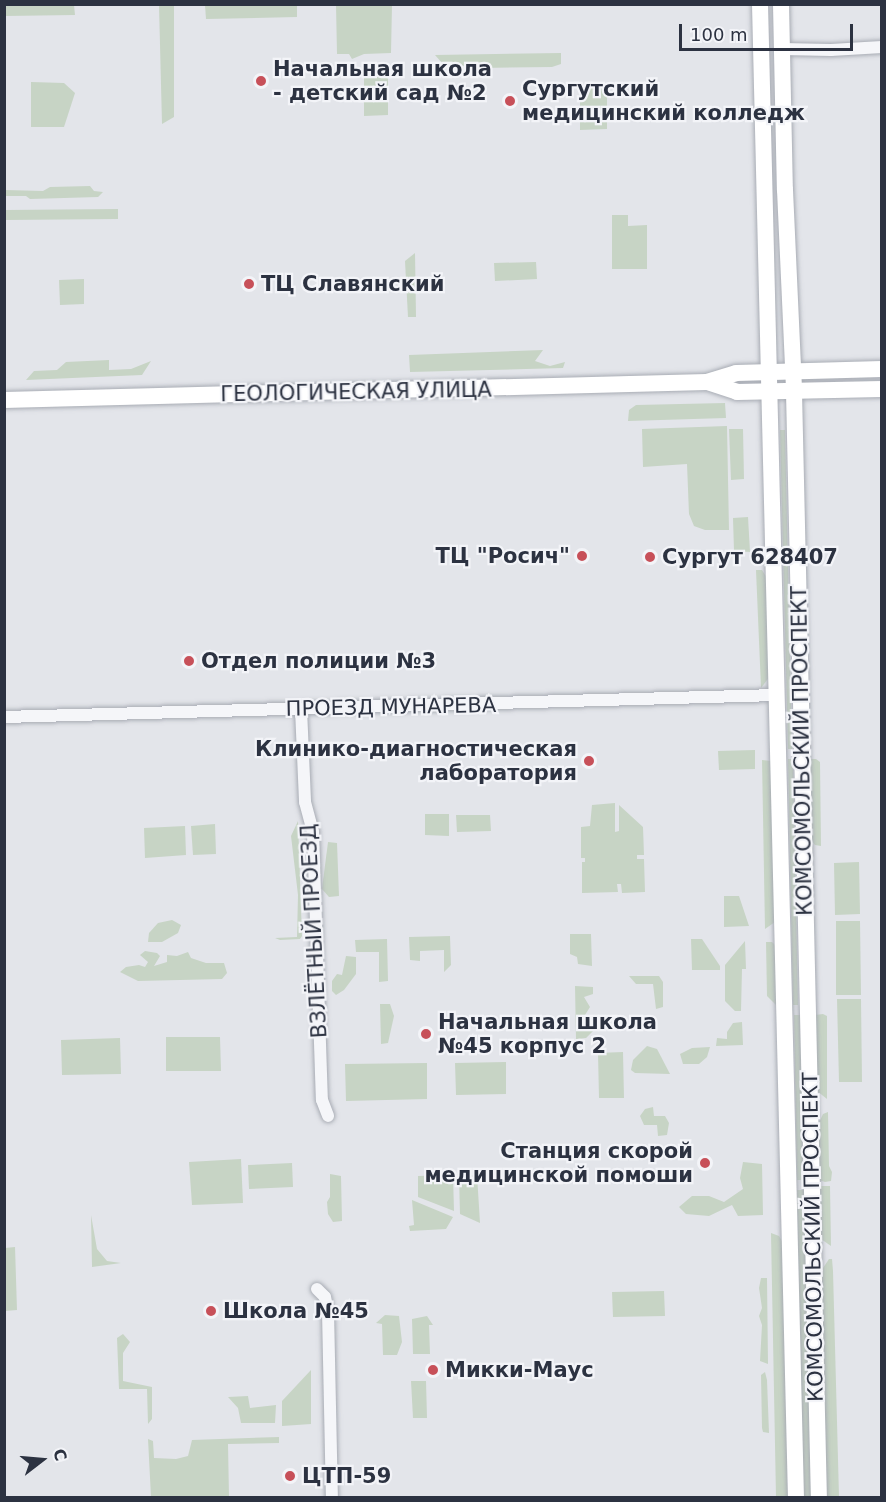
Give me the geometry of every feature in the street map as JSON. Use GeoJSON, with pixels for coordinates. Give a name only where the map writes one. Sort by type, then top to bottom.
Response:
{"type":"FeatureCollection","features":[{"type":"Feature","properties":{"kind":"main road","name":"КОМСОМОЛЬСКИЙ ПРОСПЕКТ"},"geometry":{"type":"LineString","coordinates":[[760,4],[796,1497]]}},
{"type":"Feature","properties":{"kind":"main road","name":"КОМСОМОЛЬСКИЙ ПРОСПЕКТ"},"geometry":{"type":"LineString","coordinates":[[782,4],[794,392],[819,1497]]}},
{"type":"Feature","properties":{"kind":"main road","name":"ГЕОЛОГИЧЕСКАЯ УЛИЦА"},"geometry":{"type":"LineString","coordinates":[[4,400],[707,382],[736,373],[882,369]]}},
{"type":"Feature","properties":{"kind":"main road","name":"ГЕОЛОГИЧЕСКАЯ УЛИЦА"},"geometry":{"type":"LineString","coordinates":[[707,382],[731,391],[794,392],[882,389]]}},
{"type":"Feature","properties":{"kind":"street"},"geometry":{"type":"LineString","coordinates":[[782,49],[831,50],[882,47]]}},
{"type":"Feature","properties":{"kind":"street","name":"ПРОЕЗД МУНАРЕВА"},"geometry":{"type":"LineString","coordinates":[[4,717],[778,695]]}},
{"type":"Feature","properties":{"kind":"street","name":"ВЗЛЁТНЫЙ ПРОЕЗД"},"geometry":{"type":"LineString","coordinates":[[302,709],[305,802],[313,831],[322,1100],[328,1116]]}},
{"type":"Feature","properties":{"kind":"street"},"geometry":{"type":"LineString","coordinates":[[316,1289],[325,1296],[328,1311],[332,1497]]}},
{"type":"Feature","properties":{"kind":"green space"},"geometry":{"type":"Polygon","coordinates":[[[4,5],[74,5],[75,15],[5,16],[4,5]]]}},
{"type":"Feature","properties":{"kind":"green space"},"geometry":{"type":"Polygon","coordinates":[[[159,5],[174,5],[174,117],[162,124],[159,5]]]}},
{"type":"Feature","properties":{"kind":"green space"},"geometry":{"type":"Polygon","coordinates":[[[205,5],[297,5],[297,17],[206,19],[205,5]]]}},
{"type":"Feature","properties":{"kind":"green space"},"geometry":{"type":"Polygon","coordinates":[[[336,5],[392,5],[391,53],[364,54],[352,59],[349,54],[337,54],[336,5]]]}},
{"type":"Feature","properties":{"kind":"green space"},"geometry":{"type":"Polygon","coordinates":[[[561,53],[561,64],[552,67],[480,68],[442,63],[435,55],[561,53]]]}},
{"type":"Feature","properties":{"kind":"green space"},"geometry":{"type":"Polygon","coordinates":[[[364,73],[388,73],[388,115],[364,116],[364,73]]]}},
{"type":"Feature","properties":{"kind":"green space"},"geometry":{"type":"Polygon","coordinates":[[[31,82],[64,83],[75,93],[64,127],[31,127],[31,82]]]}},
{"type":"Feature","properties":{"kind":"green space"},"geometry":{"type":"Polygon","coordinates":[[[580,87],[607,87],[607,129],[580,130],[580,87]]]}},
{"type":"Feature","properties":{"kind":"green space"},"geometry":{"type":"Polygon","coordinates":[[[90,186],[94,191],[103,192],[98,197],[30,199],[26,196],[5,196],[5,190],[43,191],[50,187],[90,186]]]}},
{"type":"Feature","properties":{"kind":"green space"},"geometry":{"type":"Polygon","coordinates":[[[118,209],[118,219],[5,220],[5,210],[118,209]]]}},
{"type":"Feature","properties":{"kind":"green space"},"geometry":{"type":"Polygon","coordinates":[[[612,215],[628,215],[628,226],[647,225],[647,269],[612,269],[612,215]]]}},
{"type":"Feature","properties":{"kind":"green space"},"geometry":{"type":"Polygon","coordinates":[[[415,253],[416,317],[408,317],[405,261],[415,253]]]}},
{"type":"Feature","properties":{"kind":"green space"},"geometry":{"type":"Polygon","coordinates":[[[536,262],[537,279],[495,281],[494,263],[536,262]]]}},
{"type":"Feature","properties":{"kind":"green space"},"geometry":{"type":"Polygon","coordinates":[[[84,279],[84,304],[60,305],[59,280],[84,279]]]}},
{"type":"Feature","properties":{"kind":"green space"},"geometry":{"type":"Polygon","coordinates":[[[543,350],[535,361],[550,366],[565,362],[563,368],[410,372],[409,355],[543,350]]]}},
{"type":"Feature","properties":{"kind":"green space"},"geometry":{"type":"Polygon","coordinates":[[[109,360],[109,370],[131,369],[151,361],[142,375],[26,380],[34,371],[57,370],[66,362],[109,360]]]}},
{"type":"Feature","properties":{"kind":"green space"},"geometry":{"type":"Polygon","coordinates":[[[725,403],[726,418],[628,421],[629,410],[636,405],[725,403]]]}},
{"type":"Feature","properties":{"kind":"green space"},"geometry":{"type":"Polygon","coordinates":[[[727,426],[729,530],[705,530],[694,526],[689,514],[687,464],[643,467],[642,429],[727,426]]]}},
{"type":"Feature","properties":{"kind":"green space"},"geometry":{"type":"Polygon","coordinates":[[[729,429],[743,429],[744,479],[731,480],[729,429]]]}},
{"type":"Feature","properties":{"kind":"green space"},"geometry":{"type":"Polygon","coordinates":[[[780,430],[785,430],[792,749],[788,749],[780,430]]]}},
{"type":"Feature","properties":{"kind":"green space"},"geometry":{"type":"Polygon","coordinates":[[[748,517],[750,552],[734,551],[733,518],[748,517]]]}},
{"type":"Feature","properties":{"kind":"green space"},"geometry":{"type":"Polygon","coordinates":[[[756,570],[762,570],[767,578],[770,676],[761,688],[756,570]]]}},
{"type":"Feature","properties":{"kind":"green space"},"geometry":{"type":"Polygon","coordinates":[[[755,750],[755,769],[719,770],[718,751],[755,750]]]}},
{"type":"Feature","properties":{"kind":"green space"},"geometry":{"type":"Polygon","coordinates":[[[788,759],[793,759],[798,1005],[793,1005],[788,759]]]}},
{"type":"Feature","properties":{"kind":"green space"},"geometry":{"type":"Polygon","coordinates":[[[809,759],[816,759],[820,762],[821,846],[811,841],[809,759]]]}},
{"type":"Feature","properties":{"kind":"green space"},"geometry":{"type":"Polygon","coordinates":[[[762,760],[771,761],[775,922],[765,929],[762,760]]]}},
{"type":"Feature","properties":{"kind":"green space"},"geometry":{"type":"Polygon","coordinates":[[[615,803],[615,832],[619,831],[619,805],[643,827],[644,855],[637,855],[637,859],[644,859],[645,892],[622,893],[621,884],[617,884],[618,892],[582,893],[582,862],[585,862],[585,858],[581,858],[581,827],[590,826],[592,805],[615,803]]]}},
{"type":"Feature","properties":{"kind":"green space"},"geometry":{"type":"Polygon","coordinates":[[[425,814],[449,814],[449,836],[425,835],[425,814]]]}},
{"type":"Feature","properties":{"kind":"green space"},"geometry":{"type":"Polygon","coordinates":[[[456,815],[490,815],[491,831],[457,832],[456,815]]]}},
{"type":"Feature","properties":{"kind":"green space"},"geometry":{"type":"Polygon","coordinates":[[[298,821],[302,936],[300,939],[280,940],[275,938],[297,937],[298,895],[291,836],[298,821]]]}},
{"type":"Feature","properties":{"kind":"green space"},"geometry":{"type":"Polygon","coordinates":[[[215,824],[216,854],[193,855],[191,826],[215,824]]]}},
{"type":"Feature","properties":{"kind":"green space"},"geometry":{"type":"Polygon","coordinates":[[[185,826],[186,855],[145,858],[144,828],[185,826]]]}},
{"type":"Feature","properties":{"kind":"green space"},"geometry":{"type":"Polygon","coordinates":[[[328,842],[337,843],[339,896],[329,897],[322,889],[328,842]]]}},
{"type":"Feature","properties":{"kind":"green space"},"geometry":{"type":"Polygon","coordinates":[[[859,862],[860,914],[835,915],[834,863],[859,862]]]}},
{"type":"Feature","properties":{"kind":"green space"},"geometry":{"type":"Polygon","coordinates":[[[724,896],[739,896],[749,926],[724,927],[724,896]]]}},
{"type":"Feature","properties":{"kind":"green space"},"geometry":{"type":"Polygon","coordinates":[[[172,920],[181,925],[178,933],[162,942],[148,942],[149,933],[158,923],[172,920]]]}},
{"type":"Feature","properties":{"kind":"green space"},"geometry":{"type":"Polygon","coordinates":[[[836,921],[860,921],[861,995],[836,995],[836,921]]]}},
{"type":"Feature","properties":{"kind":"green space"},"geometry":{"type":"Polygon","coordinates":[[[570,934],[591,934],[592,966],[578,964],[577,957],[570,954],[570,934]]]}},
{"type":"Feature","properties":{"kind":"green space"},"geometry":{"type":"Polygon","coordinates":[[[450,936],[451,965],[444,972],[444,950],[420,951],[420,961],[410,960],[409,937],[450,936]]]}},
{"type":"Feature","properties":{"kind":"green space"},"geometry":{"type":"Polygon","coordinates":[[[387,939],[388,981],[379,982],[379,952],[356,952],[355,940],[387,939]]]}},
{"type":"Feature","properties":{"kind":"green space"},"geometry":{"type":"Polygon","coordinates":[[[691,939],[702,939],[720,966],[720,970],[692,970],[691,939]]]}},
{"type":"Feature","properties":{"kind":"green space"},"geometry":{"type":"Polygon","coordinates":[[[745,941],[746,969],[742,969],[741,1011],[735,1011],[725,1001],[725,965],[745,941]]]}},
{"type":"Feature","properties":{"kind":"green space"},"geometry":{"type":"Polygon","coordinates":[[[766,942],[772,942],[777,947],[777,1006],[767,996],[766,942]]]}},
{"type":"Feature","properties":{"kind":"green space"},"geometry":{"type":"Polygon","coordinates":[[[145,951],[157,953],[160,956],[154,966],[167,962],[167,955],[177,956],[188,952],[191,958],[206,963],[224,963],[227,973],[222,979],[138,981],[120,972],[126,967],[139,965],[145,967],[148,962],[140,955],[145,951]]]}},
{"type":"Feature","properties":{"kind":"green space"},"geometry":{"type":"Polygon","coordinates":[[[346,956],[356,957],[356,974],[344,990],[336,995],[332,991],[332,981],[337,974],[342,975],[346,956]]]}},
{"type":"Feature","properties":{"kind":"green space"},"geometry":{"type":"Polygon","coordinates":[[[629,976],[659,976],[663,982],[663,1007],[656,1009],[653,984],[636,984],[629,976]]]}},
{"type":"Feature","properties":{"kind":"green space"},"geometry":{"type":"Polygon","coordinates":[[[575,986],[593,987],[593,994],[584,997],[590,1007],[585,1015],[587,1021],[596,1028],[586,1038],[576,1039],[575,986]]]}},
{"type":"Feature","properties":{"kind":"green space"},"geometry":{"type":"Polygon","coordinates":[[[837,999],[861,999],[862,1082],[839,1082],[837,999]]]}},
{"type":"Feature","properties":{"kind":"green space"},"geometry":{"type":"Polygon","coordinates":[[[380,1004],[390,1004],[394,1016],[388,1043],[381,1044],[380,1004]]]}},
{"type":"Feature","properties":{"kind":"green space"},"geometry":{"type":"Polygon","coordinates":[[[794,1015],[800,1015],[803,1180],[797,1180],[794,1015]]]}},
{"type":"Feature","properties":{"kind":"green space"},"geometry":{"type":"Polygon","coordinates":[[[815,1015],[827,1016],[827,1099],[817,1091],[815,1015]]]}},
{"type":"Feature","properties":{"kind":"green space"},"geometry":{"type":"Polygon","coordinates":[[[742,1022],[743,1045],[716,1046],[717,1038],[727,1039],[727,1032],[733,1023],[742,1022]]]}},
{"type":"Feature","properties":{"kind":"green space"},"geometry":{"type":"Polygon","coordinates":[[[166,1037],[220,1037],[221,1071],[166,1071],[166,1037]]]}},
{"type":"Feature","properties":{"kind":"green space"},"geometry":{"type":"Polygon","coordinates":[[[120,1038],[121,1074],[62,1075],[61,1040],[120,1038]]]}},
{"type":"Feature","properties":{"kind":"green space"},"geometry":{"type":"Polygon","coordinates":[[[647,1046],[657,1049],[670,1074],[635,1073],[631,1070],[633,1060],[647,1046]]]}},
{"type":"Feature","properties":{"kind":"green space"},"geometry":{"type":"Polygon","coordinates":[[[710,1047],[707,1057],[699,1064],[683,1064],[680,1054],[692,1048],[710,1047]]]}},
{"type":"Feature","properties":{"kind":"green space"},"geometry":{"type":"Polygon","coordinates":[[[623,1052],[624,1098],[599,1098],[598,1053],[623,1052]]]}},
{"type":"Feature","properties":{"kind":"green space"},"geometry":{"type":"Polygon","coordinates":[[[506,1062],[506,1094],[456,1095],[455,1063],[506,1062]]]}},
{"type":"Feature","properties":{"kind":"green space"},"geometry":{"type":"Polygon","coordinates":[[[427,1063],[427,1099],[346,1101],[345,1064],[427,1063]]]}},
{"type":"Feature","properties":{"kind":"green space"},"geometry":{"type":"Polygon","coordinates":[[[653,1107],[654,1116],[665,1116],[669,1123],[667,1135],[658,1136],[657,1125],[644,1125],[640,1116],[645,1109],[653,1107]]]}},
{"type":"Feature","properties":{"kind":"green space"},"geometry":{"type":"Polygon","coordinates":[[[828,1112],[829,1166],[832,1172],[831,1181],[825,1182],[819,1180],[818,1125],[823,1114],[828,1112]]]}},
{"type":"Feature","properties":{"kind":"green space"},"geometry":{"type":"Polygon","coordinates":[[[241,1159],[243,1203],[192,1205],[189,1162],[241,1159]]]}},
{"type":"Feature","properties":{"kind":"green space"},"geometry":{"type":"Polygon","coordinates":[[[743,1162],[762,1164],[763,1215],[738,1216],[732,1205],[709,1216],[686,1214],[679,1207],[692,1196],[709,1196],[724,1202],[743,1189],[740,1178],[743,1162]]]}},
{"type":"Feature","properties":{"kind":"green space"},"geometry":{"type":"Polygon","coordinates":[[[292,1163],[293,1187],[249,1189],[248,1165],[292,1163]]]}},
{"type":"Feature","properties":{"kind":"green space"},"geometry":{"type":"Polygon","coordinates":[[[330,1174],[341,1176],[342,1221],[333,1222],[328,1214],[330,1174]]]}},
{"type":"Feature","properties":{"kind":"green space"},"geometry":{"type":"Polygon","coordinates":[[[453,1175],[454,1211],[418,1197],[418,1176],[453,1175]]]}},
{"type":"Feature","properties":{"kind":"green space"},"geometry":{"type":"Polygon","coordinates":[[[459,1175],[477,1175],[480,1223],[460,1214],[459,1175]]]}},
{"type":"Feature","properties":{"kind":"green space"},"geometry":{"type":"Polygon","coordinates":[[[820,1186],[830,1186],[831,1246],[821,1239],[820,1186]]]}},
{"type":"Feature","properties":{"kind":"green space"},"geometry":{"type":"Polygon","coordinates":[[[797,1190],[804,1190],[811,1498],[803,1497],[797,1190]]]}},
{"type":"Feature","properties":{"kind":"green space"},"geometry":{"type":"Polygon","coordinates":[[[412,1200],[453,1217],[446,1229],[410,1231],[409,1226],[414,1225],[412,1200]]]}},
{"type":"Feature","properties":{"kind":"green space"},"geometry":{"type":"Polygon","coordinates":[[[91,1215],[97,1249],[107,1261],[121,1263],[92,1267],[91,1215]]]}},
{"type":"Feature","properties":{"kind":"green space"},"geometry":{"type":"Polygon","coordinates":[[[771,1233],[779,1236],[782,1241],[788,1497],[776,1497],[771,1233]]]}},
{"type":"Feature","properties":{"kind":"green space"},"geometry":{"type":"Polygon","coordinates":[[[15,1247],[17,1310],[5,1311],[5,1248],[15,1247]]]}},
{"type":"Feature","properties":{"kind":"green space"},"geometry":{"type":"Polygon","coordinates":[[[829,1259],[832,1259],[833,1271],[839,1497],[827,1497],[821,1271],[829,1259]]]}},
{"type":"Feature","properties":{"kind":"green space"},"geometry":{"type":"Polygon","coordinates":[[[761,1278],[767,1278],[768,1364],[760,1361],[762,1325],[759,1316],[762,1308],[759,1288],[761,1278]]]}},
{"type":"Feature","properties":{"kind":"green space"},"geometry":{"type":"Polygon","coordinates":[[[664,1291],[665,1316],[613,1317],[612,1292],[664,1291]]]}},
{"type":"Feature","properties":{"kind":"green space"},"geometry":{"type":"Polygon","coordinates":[[[385,1315],[399,1316],[402,1342],[397,1355],[383,1355],[382,1324],[376,1323],[385,1315]]]}},
{"type":"Feature","properties":{"kind":"green space"},"geometry":{"type":"Polygon","coordinates":[[[427,1316],[433,1325],[429,1325],[430,1354],[413,1354],[412,1319],[427,1316]]]}},
{"type":"Feature","properties":{"kind":"green space"},"geometry":{"type":"Polygon","coordinates":[[[123,1334],[130,1342],[123,1353],[123,1381],[152,1387],[152,1419],[148,1424],[147,1389],[119,1389],[117,1338],[123,1334]]]}},
{"type":"Feature","properties":{"kind":"green space"},"geometry":{"type":"Polygon","coordinates":[[[311,1370],[311,1424],[282,1426],[282,1401],[311,1370]]]}},
{"type":"Feature","properties":{"kind":"green space"},"geometry":{"type":"Polygon","coordinates":[[[765,1372],[769,1433],[763,1432],[762,1428],[761,1375],[765,1372]]]}},
{"type":"Feature","properties":{"kind":"green space"},"geometry":{"type":"Polygon","coordinates":[[[411,1381],[426,1381],[427,1418],[413,1418],[411,1381]]]}},
{"type":"Feature","properties":{"kind":"green space"},"geometry":{"type":"Polygon","coordinates":[[[248,1396],[250,1408],[276,1405],[275,1423],[241,1423],[238,1408],[228,1397],[248,1396]]]}},
{"type":"Feature","properties":{"kind":"green space"},"geometry":{"type":"Polygon","coordinates":[[[279,1437],[279,1443],[228,1444],[229,1497],[151,1497],[148,1439],[153,1441],[154,1458],[176,1459],[188,1456],[192,1440],[279,1437]]]}},
{"type":"Feature","properties":{"kind":"place","name":"Начальная школа - детский сад №2"},"geometry":{"type":"Point","coordinates":[261,81]}},
{"type":"Feature","properties":{"kind":"place","name":"Сургутский медицинский колледж"},"geometry":{"type":"Point","coordinates":[510,101]}},
{"type":"Feature","properties":{"kind":"place","name":"ТЦ Славянский"},"geometry":{"type":"Point","coordinates":[249,284]}},
{"type":"Feature","properties":{"kind":"place","name":"ТЦ \"Росич\""},"geometry":{"type":"Point","coordinates":[582,556]}},
{"type":"Feature","properties":{"kind":"place","name":"Сургут 628407"},"geometry":{"type":"Point","coordinates":[650,557]}},
{"type":"Feature","properties":{"kind":"place","name":"Отдел полиции №3"},"geometry":{"type":"Point","coordinates":[189,661]}},
{"type":"Feature","properties":{"kind":"place","name":"Клинико-диагностическая лаборатория"},"geometry":{"type":"Point","coordinates":[589,761]}},
{"type":"Feature","properties":{"kind":"place","name":"Начальная школа №45 корпус 2"},"geometry":{"type":"Point","coordinates":[426,1034]}},
{"type":"Feature","properties":{"kind":"place","name":"Cтанция скорой медицинской помоши"},"geometry":{"type":"Point","coordinates":[705,1163]}},
{"type":"Feature","properties":{"kind":"place","name":"Школа №45"},"geometry":{"type":"Point","coordinates":[211,1311]}},
{"type":"Feature","properties":{"kind":"place","name":"Микки-Маус"},"geometry":{"type":"Point","coordinates":[433,1370]}},
{"type":"Feature","properties":{"kind":"place","name":"ЦТП-59"},"geometry":{"type":"Point","coordinates":[290,1476]}}]}
